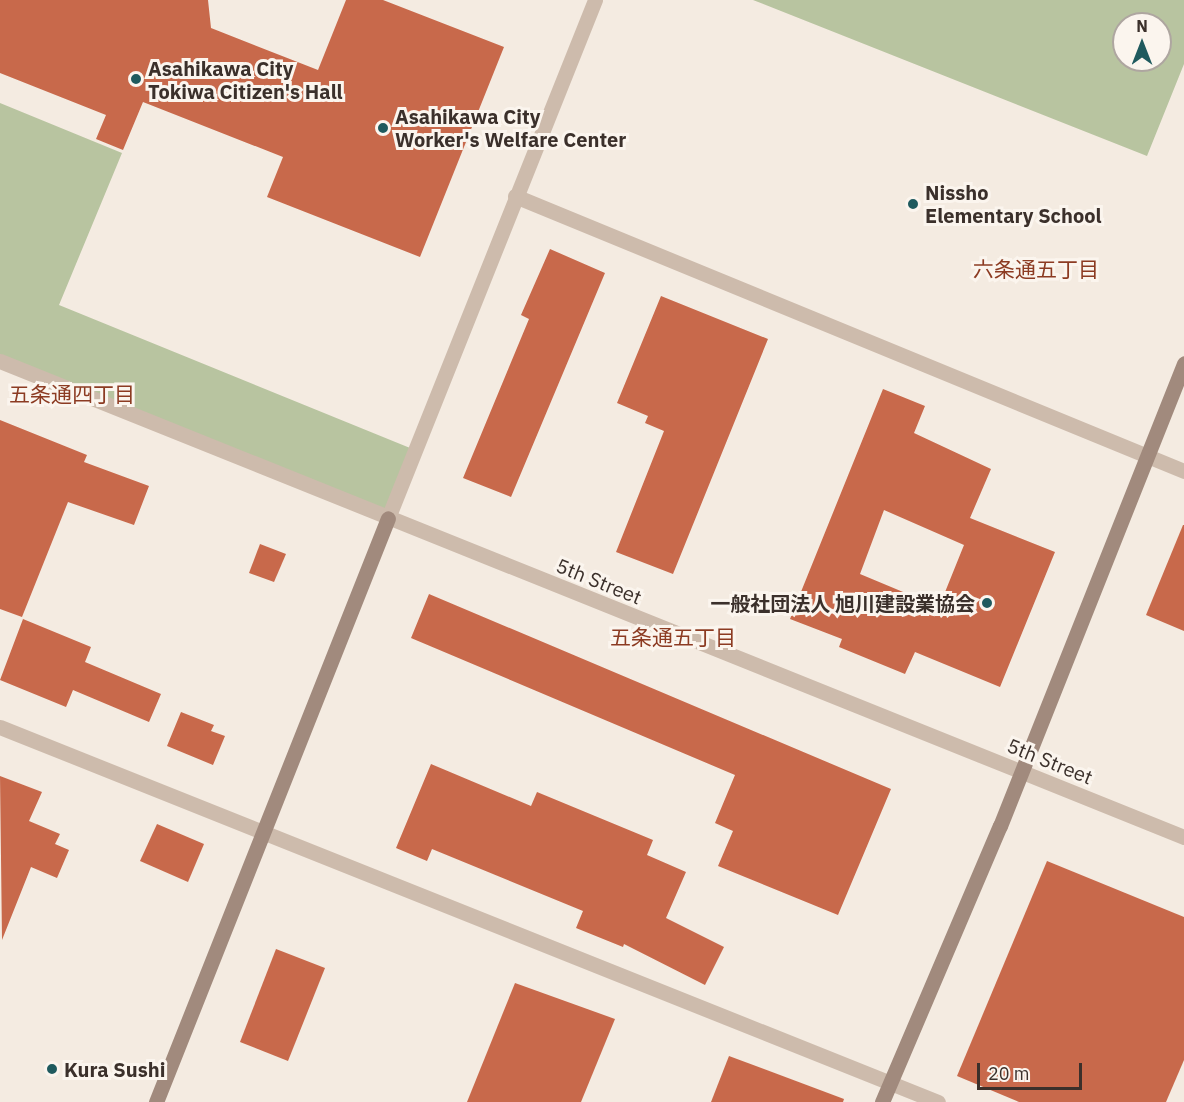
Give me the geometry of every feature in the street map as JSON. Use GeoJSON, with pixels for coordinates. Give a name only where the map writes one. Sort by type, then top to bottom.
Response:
{"type":"FeatureCollection","features":[{"type":"Feature","properties":{"kind":"street"},"geometry":{"type":"LineString","coordinates":[[156,1102],[594,0]]}},
{"type":"Feature","properties":{"kind":"street"},"geometry":{"type":"LineString","coordinates":[[515,196],[1184,471]]}},
{"type":"Feature","properties":{"kind":"street","name":"5th Street"},"geometry":{"type":"LineString","coordinates":[[0,361],[1184,837]]}},
{"type":"Feature","properties":{"kind":"street"},"geometry":{"type":"LineString","coordinates":[[882,1102],[1021,772],[1184,363]]}},
{"type":"Feature","properties":{"kind":"street"},"geometry":{"type":"LineString","coordinates":[[0,727],[938,1102]]}},
{"type":"Feature","properties":{"kind":"green space"},"geometry":{"type":"Polygon","coordinates":[[[753,0],[1184,0],[1184,64],[1147,156],[753,0]]]}},
{"type":"Feature","properties":{"kind":"green space"},"geometry":{"type":"Polygon","coordinates":[[[0,103],[122,153],[59,305],[415,450],[388,518],[0,361],[0,103]]]}},
{"type":"Feature","properties":{"kind":"building"},"geometry":{"type":"Polygon","coordinates":[[[0,0],[208,0],[211,28],[318,70],[346,0],[383,0],[504,47],[420,257],[267,197],[283,157],[143,102],[123,150],[96,139],[106,115],[0,73],[0,0]]]}},
{"type":"Feature","properties":{"kind":"building"},"geometry":{"type":"Polygon","coordinates":[[[550,249],[605,273],[511,497],[463,478],[529,319],[521,315],[550,249]]]}},
{"type":"Feature","properties":{"kind":"building"},"geometry":{"type":"Polygon","coordinates":[[[661,296],[768,339],[673,574],[616,552],[664,431],[645,423],[648,416],[617,403],[661,296]]]}},
{"type":"Feature","properties":{"kind":"building"},"geometry":{"type":"Polygon","coordinates":[[[883,389],[925,406],[914,433],[991,469],[970,518],[1055,552],[1000,687],[915,652],[905,674],[839,647],[842,639],[790,619],[883,389]],[[884,510],[860,574],[939,607],[964,545],[884,510]]]}},
{"type":"Feature","properties":{"kind":"building"},"geometry":{"type":"Polygon","coordinates":[[[0,420],[87,455],[84,462],[149,486],[134,525],[68,502],[22,617],[0,609],[0,420]]]}},
{"type":"Feature","properties":{"kind":"building"},"geometry":{"type":"Polygon","coordinates":[[[1184,525],[1184,631],[1146,615],[1184,525]]]}},
{"type":"Feature","properties":{"kind":"building"},"geometry":{"type":"Polygon","coordinates":[[[260,544],[286,554],[274,582],[249,573],[260,544]]]}},
{"type":"Feature","properties":{"kind":"building"},"geometry":{"type":"Polygon","coordinates":[[[429,594],[891,789],[838,915],[718,866],[733,831],[715,823],[735,775],[411,638],[429,594]]]}},
{"type":"Feature","properties":{"kind":"building"},"geometry":{"type":"Polygon","coordinates":[[[23,619],[91,647],[85,662],[161,694],[149,722],[73,690],[66,707],[0,680],[23,619]]]}},
{"type":"Feature","properties":{"kind":"building"},"geometry":{"type":"Polygon","coordinates":[[[181,712],[214,725],[211,731],[225,736],[213,765],[167,746],[181,712]]]}},
{"type":"Feature","properties":{"kind":"building"},"geometry":{"type":"Polygon","coordinates":[[[431,764],[531,806],[537,792],[653,840],[647,855],[686,872],[666,918],[724,947],[705,985],[624,944],[623,947],[576,928],[583,911],[432,849],[427,861],[396,848],[431,764]]]}},
{"type":"Feature","properties":{"kind":"building"},"geometry":{"type":"Polygon","coordinates":[[[0,776],[42,792],[29,821],[60,834],[55,844],[69,850],[57,878],[31,867],[2,940],[0,776]]]}},
{"type":"Feature","properties":{"kind":"building"},"geometry":{"type":"Polygon","coordinates":[[[157,824],[204,844],[188,882],[140,861],[157,824]]]}},
{"type":"Feature","properties":{"kind":"building"},"geometry":{"type":"Polygon","coordinates":[[[1047,861],[1184,917],[1184,1060],[1166,1102],[1019,1102],[957,1076],[1047,861]]]}},
{"type":"Feature","properties":{"kind":"building"},"geometry":{"type":"Polygon","coordinates":[[[276,949],[325,968],[288,1061],[240,1042],[276,949]]]}},
{"type":"Feature","properties":{"kind":"building"},"geometry":{"type":"Polygon","coordinates":[[[515,983],[615,1019],[581,1102],[467,1102],[515,983]]]}},
{"type":"Feature","properties":{"kind":"building"},"geometry":{"type":"Polygon","coordinates":[[[729,1056],[844,1099],[843,1102],[711,1102],[729,1056]]]}},
{"type":"Feature","properties":{"kind":"place","name":"Asahikawa City Tokiwa Citizen's Hall"},"geometry":{"type":"Point","coordinates":[136,79]}},
{"type":"Feature","properties":{"kind":"place","name":"Asahikawa City Worker's Welfare Center"},"geometry":{"type":"Point","coordinates":[383,128]}},
{"type":"Feature","properties":{"kind":"place","name":"Nissho Elementary School"},"geometry":{"type":"Point","coordinates":[913,204]}},
{"type":"Feature","properties":{"kind":"place","name":"一般社団法人 旭川建設業協会"},"geometry":{"type":"Point","coordinates":[987,603]}},
{"type":"Feature","properties":{"kind":"place","name":"Kura Sushi"},"geometry":{"type":"Point","coordinates":[52,1069]}},
{"type":"Feature","properties":{"kind":"district","name":"六条通五丁目"},"geometry":{"type":"Point","coordinates":[1036,269]}},
{"type":"Feature","properties":{"kind":"district","name":"五条通四丁目"},"geometry":{"type":"Point","coordinates":[72,394]}},
{"type":"Feature","properties":{"kind":"district","name":"五条通五丁目"},"geometry":{"type":"Point","coordinates":[673,637]}}]}
